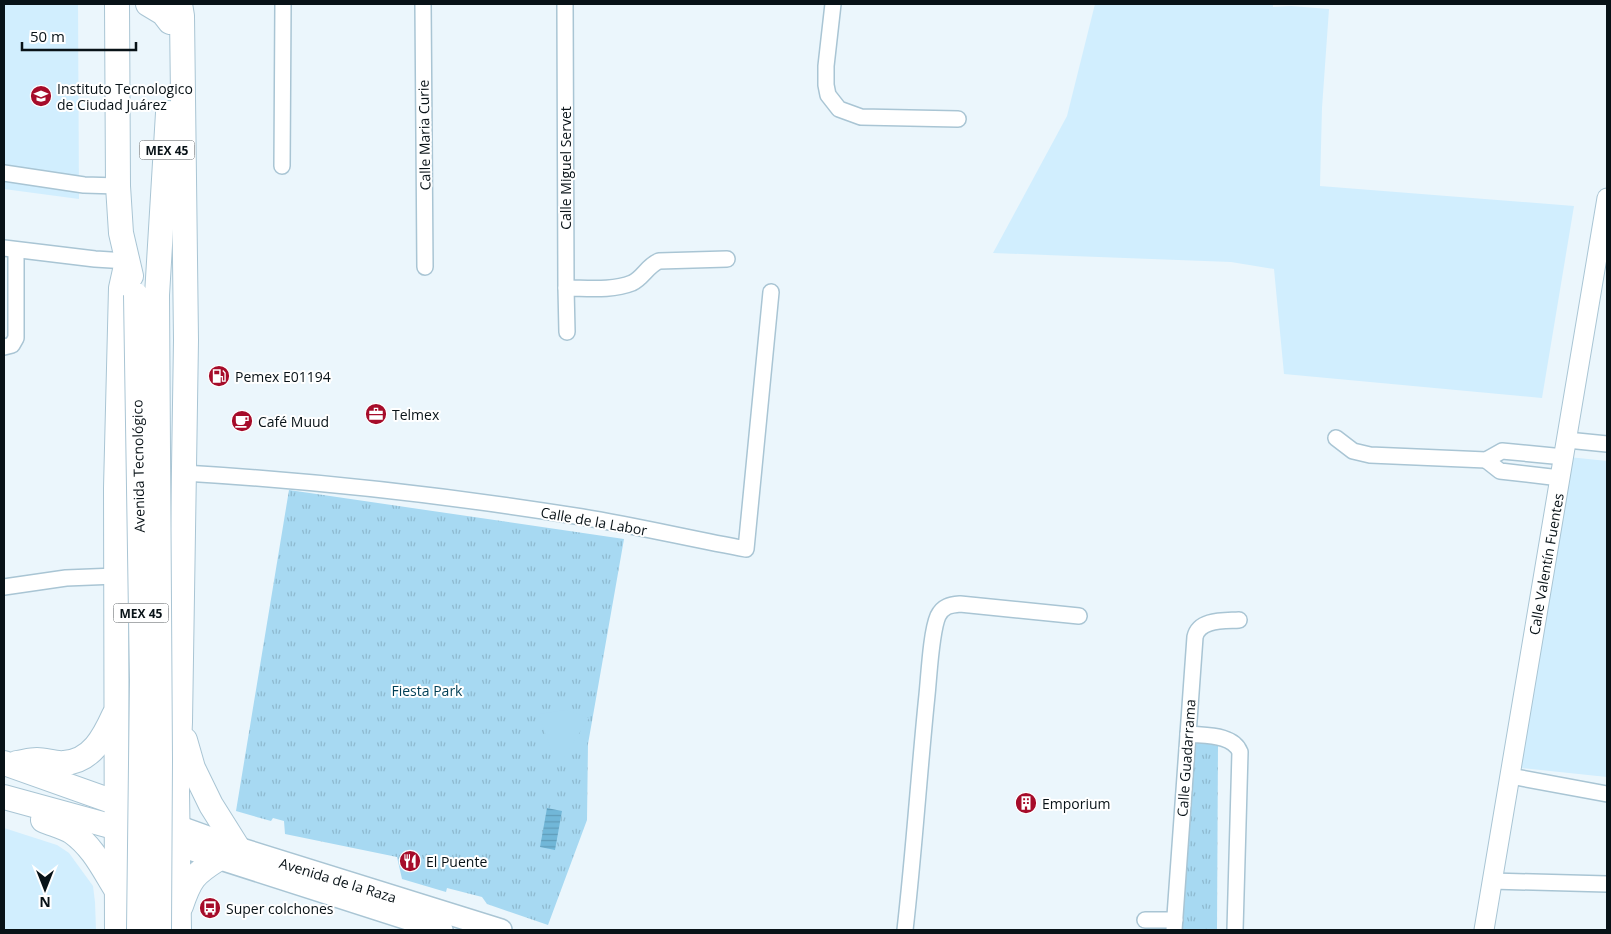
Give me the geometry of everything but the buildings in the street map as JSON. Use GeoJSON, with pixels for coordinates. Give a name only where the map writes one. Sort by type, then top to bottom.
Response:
{"type":"FeatureCollection","features":[{"type":"Feature","properties":{"kind":"main road"},"geometry":{"type":"LineString","coordinates":[[117,12],[136,4]]}},
{"type":"Feature","properties":{"kind":"main road"},"geometry":{"type":"LineString","coordinates":[[148,4],[163,13],[173,10],[182,16],[185,311],[180,722],[177,790],[179,922]]}},
{"type":"Feature","properties":{"kind":"main road","name":"Avenida Tecnológico"},"geometry":{"type":"LineString","coordinates":[[139,930],[146,296],[168,128],[173,10]]}},
{"type":"Feature","properties":{"kind":"main road","name":"Avenida Tecnológico"},"geometry":{"type":"LineString","coordinates":[[117,12],[118,186],[121,233],[127,261],[146,296],[160,760],[158,930]]}},
{"type":"Feature","properties":{"kind":"main road"},"geometry":{"type":"LineString","coordinates":[[117,930],[116,488],[121,288],[127,261]]}},
{"type":"Feature","properties":{"kind":"main road"},"geometry":{"type":"LineString","coordinates":[[5,764],[36,760],[64,763],[77,760],[90,753],[104,738],[116,711]]}},
{"type":"Feature","properties":{"kind":"main road"},"geometry":{"type":"LineString","coordinates":[[179,922],[186,889],[192,878],[228,853],[211,805],[193,768],[180,722]]}},
{"type":"Feature","properties":{"kind":"main road"},"geometry":{"type":"LineString","coordinates":[[5,764],[117,794],[144,805],[157,802],[177,790]]}},
{"type":"Feature","properties":{"kind":"main road"},"geometry":{"type":"LineString","coordinates":[[117,794],[177,845]]}},
{"type":"Feature","properties":{"kind":"main road"},"geometry":{"type":"LineString","coordinates":[[12,799],[177,845]]}},
{"type":"Feature","properties":{"kind":"main road"},"geometry":{"type":"LineString","coordinates":[[12,799],[37,817],[71,831],[88,846],[97,857],[117,892]]}},
{"type":"Feature","properties":{"kind":"main road"},"geometry":{"type":"LineString","coordinates":[[117,862],[130,853],[142,849],[157,852],[177,845]]}},
{"type":"Feature","properties":{"kind":"main road","name":"Avenida de la Raza"},"geometry":{"type":"LineString","coordinates":[[177,845],[228,853],[501,930]]}},
{"type":"Feature","properties":{"kind":"main road","name":"Avenida de la Raza"},"geometry":{"type":"LineString","coordinates":[[228,853],[442,930]]}},
{"type":"Feature","properties":{"kind":"street"},"geometry":{"type":"LineString","coordinates":[[282,166],[283,4]]}},
{"type":"Feature","properties":{"kind":"street","name":"Calle Maria Curie"},"geometry":{"type":"LineString","coordinates":[[423,4],[425,267]]}},
{"type":"Feature","properties":{"kind":"street","name":"Calle Miguel Servet"},"geometry":{"type":"LineString","coordinates":[[565,4],[566,288],[568,332]]}},
{"type":"Feature","properties":{"kind":"street"},"geometry":{"type":"LineString","coordinates":[[833,4],[826,66],[826,85],[828,95],[839,109],[861,117],[958,119]]}},
{"type":"Feature","properties":{"kind":"street"},"geometry":{"type":"LineString","coordinates":[[4,173],[84,185],[118,186]]}},
{"type":"Feature","properties":{"kind":"street","name":"Calle Valentín Fuentes"},"geometry":{"type":"LineString","coordinates":[[1484,930],[1607,198]]}},
{"type":"Feature","properties":{"kind":"street"},"geometry":{"type":"LineString","coordinates":[[4,347],[12,345],[16,338],[10,249],[127,261]]}},
{"type":"Feature","properties":{"kind":"street"},"geometry":{"type":"LineString","coordinates":[[566,288],[610,288],[632,283],[651,265],[659,261],[727,259]]}},
{"type":"Feature","properties":{"kind":"street","name":"Calle de la Labor"},"geometry":{"type":"LineString","coordinates":[[184,473],[381,488],[583,518],[746,550],[771,292]]}},
{"type":"Feature","properties":{"kind":"street"},"geometry":{"type":"LineString","coordinates":[[1336,438],[1353,451],[1370,455],[1486,460],[1500,470],[1560,478]]}},
{"type":"Feature","properties":{"kind":"street"},"geometry":{"type":"LineString","coordinates":[[1486,460],[1502,450],[1565,448],[1607,444]]}},
{"type":"Feature","properties":{"kind":"street"},"geometry":{"type":"LineString","coordinates":[[4,587],[66,578],[116,576]]}},
{"type":"Feature","properties":{"kind":"street"},"geometry":{"type":"LineString","coordinates":[[905,930],[914,851],[929,675],[935,624],[940,612],[950,605],[960,604],[1079,616]]}},
{"type":"Feature","properties":{"kind":"street","name":"Calle Guadarrama"},"geometry":{"type":"LineString","coordinates":[[1174,925],[1196,632],[1204,625],[1211,623],[1239,620]]}},
{"type":"Feature","properties":{"kind":"street"},"geometry":{"type":"LineString","coordinates":[[1188,734],[1230,740],[1238,746],[1240,752],[1235,930]]}},
{"type":"Feature","properties":{"kind":"street"},"geometry":{"type":"LineString","coordinates":[[1510,776],[1607,794]]}},
{"type":"Feature","properties":{"kind":"street"},"geometry":{"type":"LineString","coordinates":[[1492,881],[1607,884]]}},
{"type":"Feature","properties":{"kind":"street"},"geometry":{"type":"LineString","coordinates":[[1145,920],[1174,925]]}},
{"type":"Feature","properties":{"kind":"shaded area","name":"Instituto Tecnologico de Ciudad Juárez"},"geometry":{"type":"Polygon","coordinates":[[[4,4],[78,4],[79,199],[4,189],[4,4]]]}},
{"type":"Feature","properties":{"kind":"shaded area"},"geometry":{"type":"Polygon","coordinates":[[[1095,4],[1273,4],[1273,7],[1291,6],[1329,9],[1322,108],[1320,186],[1574,206],[1542,398],[1284,374],[1274,269],[1231,262],[993,253],[1067,116],[1095,4]]]}},
{"type":"Feature","properties":{"kind":"shaded area"},"geometry":{"type":"Polygon","coordinates":[[[1569,457],[1607,461],[1607,777],[1521,768],[1569,457]]]}},
{"type":"Feature","properties":{"kind":"shaded area"},"geometry":{"type":"Polygon","coordinates":[[[547,808],[562,811],[555,850],[540,847],[547,808]]]}},
{"type":"Feature","properties":{"kind":"shaded area"},"geometry":{"type":"Polygon","coordinates":[[[4,828],[57,845],[69,853],[93,886],[96,930],[4,930],[4,828]]]}},
{"type":"Feature","properties":{"kind":"green space","name":"Fiesta Park"},"geometry":{"type":"Polygon","coordinates":[[[289,490],[624,539],[588,744],[587,820],[548,925],[487,904],[482,897],[447,888],[446,892],[402,879],[397,857],[285,834],[284,821],[273,818],[271,821],[236,811],[289,490]]]}},
{"type":"Feature","properties":{"kind":"green space"},"geometry":{"type":"Polygon","coordinates":[[[565,710],[589,718],[564,757],[553,757],[539,714],[565,710]]]}},
{"type":"Feature","properties":{"kind":"green space"},"geometry":{"type":"Polygon","coordinates":[[[1193,740],[1218,746],[1217,930],[1180,930],[1193,740]]]}},
{"type":"Feature","properties":{"kind":"place","name":"Instituto Tecnologico de Ciudad Juárez"},"geometry":{"type":"Point","coordinates":[41,96]}},
{"type":"Feature","properties":{"kind":"place","name":"Pemex E01194"},"geometry":{"type":"Point","coordinates":[219,376]}},
{"type":"Feature","properties":{"kind":"place","name":"Telmex"},"geometry":{"type":"Point","coordinates":[376,414]}},
{"type":"Feature","properties":{"kind":"place","name":"Café Muud"},"geometry":{"type":"Point","coordinates":[242,421]}},
{"type":"Feature","properties":{"kind":"place","name":"Emporium"},"geometry":{"type":"Point","coordinates":[1026,803]}},
{"type":"Feature","properties":{"kind":"place","name":"El Puente"},"geometry":{"type":"Point","coordinates":[410,861]}},
{"type":"Feature","properties":{"kind":"place","name":"Super colchones"},"geometry":{"type":"Point","coordinates":[210,908]}}]}
